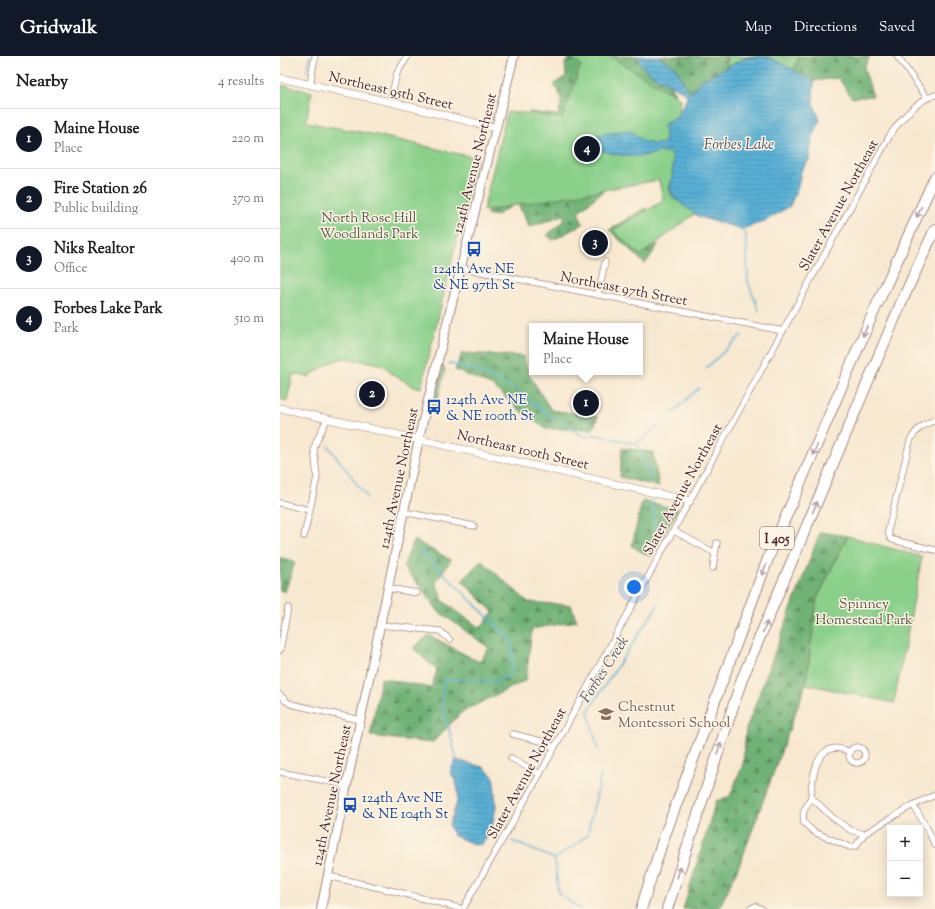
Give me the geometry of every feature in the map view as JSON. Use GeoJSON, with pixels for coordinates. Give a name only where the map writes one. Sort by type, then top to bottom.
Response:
{"type":"FeatureCollection","features":[{"type":"Feature","properties":{"kind":"highway","name":"I 405"},"geometry":{"type":"LineString","coordinates":[[641,909],[663,840],[769,556],[871,318],[935,177]]}},
{"type":"Feature","properties":{"kind":"highway","name":"I 405"},"geometry":{"type":"LineString","coordinates":[[667,909],[742,679],[902,301],[935,229]]}},
{"type":"Feature","properties":{"kind":"main road","name":"124th Avenue Northeast"},"geometry":{"type":"LineString","coordinates":[[321,909],[419,439],[514,56]]}},
{"type":"Feature","properties":{"kind":"street"},"geometry":{"type":"LineString","coordinates":[[310,84],[315,56]]}},
{"type":"Feature","properties":{"kind":"street"},"geometry":{"type":"LineString","coordinates":[[390,102],[394,80],[408,56]]}},
{"type":"Feature","properties":{"kind":"street"},"geometry":{"type":"LineString","coordinates":[[897,56],[927,98]]}},
{"type":"Feature","properties":{"kind":"street","name":"Northeast 95th Street"},"geometry":{"type":"LineString","coordinates":[[280,78],[390,102],[496,128]]}},
{"type":"Feature","properties":{"kind":"street","name":"Slater Avenue Northeast"},"geometry":{"type":"LineString","coordinates":[[462,908],[540,774],[890,135],[908,114],[927,98],[935,95]]}},
{"type":"Feature","properties":{"kind":"street"},"geometry":{"type":"LineString","coordinates":[[598,295],[605,262]]}},
{"type":"Feature","properties":{"kind":"street","name":"Northeast 97th Street"},"geometry":{"type":"LineString","coordinates":[[461,268],[783,331]]}},
{"type":"Feature","properties":{"kind":"street","name":"Northeast 100th Street"},"geometry":{"type":"LineString","coordinates":[[280,408],[690,501]]}},
{"type":"Feature","properties":{"kind":"street"},"geometry":{"type":"LineString","coordinates":[[304,536],[317,477],[314,449],[327,419]]}},
{"type":"Feature","properties":{"kind":"street"},"geometry":{"type":"LineString","coordinates":[[935,420],[920,426],[910,441],[888,526],[889,535],[893,540],[935,550]]}},
{"type":"Feature","properties":{"kind":"street"},"geometry":{"type":"LineString","coordinates":[[280,503],[309,510]]}},
{"type":"Feature","properties":{"kind":"street"},"geometry":{"type":"LineString","coordinates":[[404,512],[474,526]]}},
{"type":"Feature","properties":{"kind":"street"},"geometry":{"type":"LineString","coordinates":[[674,531],[716,553]]}},
{"type":"Feature","properties":{"kind":"street"},"geometry":{"type":"LineString","coordinates":[[713,568],[717,543]]}},
{"type":"Feature","properties":{"kind":"street"},"geometry":{"type":"LineString","coordinates":[[388,588],[417,593]]}},
{"type":"Feature","properties":{"kind":"street"},"geometry":{"type":"LineString","coordinates":[[280,650],[282,624],[288,608]]}},
{"type":"Feature","properties":{"kind":"street"},"geometry":{"type":"LineString","coordinates":[[380,625],[440,631],[450,640]]}},
{"type":"Feature","properties":{"kind":"street"},"geometry":{"type":"LineString","coordinates":[[280,695],[291,704],[360,720]]}},
{"type":"Feature","properties":{"kind":"street"},"geometry":{"type":"LineString","coordinates":[[512,734],[544,742],[554,747]]}},
{"type":"Feature","properties":{"kind":"street"},"geometry":{"type":"LineString","coordinates":[[850,752],[843,749],[834,748],[827,750],[821,755],[813,777],[811,797],[804,808],[803,816],[804,823],[814,832],[850,847],[856,846],[864,834],[913,805],[935,795]]}},
{"type":"Feature","properties":{"kind":"street"},"geometry":{"type":"LineString","coordinates":[[511,758],[540,774]]}},
{"type":"Feature","properties":{"kind":"street"},"geometry":{"type":"LineString","coordinates":[[280,772],[346,785]]}},
{"type":"Feature","properties":{"kind":"street"},"geometry":{"type":"LineString","coordinates":[[811,797],[832,817],[850,830],[864,834]]}},
{"type":"Feature","properties":{"kind":"street"},"geometry":{"type":"LineString","coordinates":[[913,805],[935,845]]}},
{"type":"Feature","properties":{"kind":"street"},"geometry":{"type":"LineString","coordinates":[[328,876],[462,908]]}},
{"type":"Feature","properties":{"kind":"street"},"geometry":{"type":"LineString","coordinates":[[750,909],[757,906],[762,909]]}},
{"type":"Feature","properties":{"kind":"green space"},"geometry":{"type":"Polygon","coordinates":[[[570,56],[637,56],[645,69],[670,85],[675,93],[669,107],[614,182],[578,212],[583,224],[553,240],[547,235],[564,221],[564,215],[529,227],[517,202],[496,216],[487,214],[504,149],[535,122],[529,112],[558,115],[562,99],[554,84],[566,76],[565,63],[570,56]]]}},
{"type":"Feature","properties":{"kind":"green space"},"geometry":{"type":"Polygon","coordinates":[[[570,56],[609,56],[680,99],[672,178],[669,190],[673,198],[697,212],[641,255],[613,230],[663,201],[659,180],[483,211],[507,112],[527,113],[562,119],[581,65],[570,56]]]}},
{"type":"Feature","properties":{"kind":"green space"},"geometry":{"type":"Polygon","coordinates":[[[658,56],[727,56],[727,68],[702,80],[691,92],[687,89],[676,68],[658,56]]]}},
{"type":"Feature","properties":{"kind":"green space"},"geometry":{"type":"Polygon","coordinates":[[[727,56],[764,56],[745,58],[727,68],[727,56]]]}},
{"type":"Feature","properties":{"kind":"green space"},"geometry":{"type":"Polygon","coordinates":[[[765,56],[799,56],[794,71],[765,56]]]}},
{"type":"Feature","properties":{"kind":"green space"},"geometry":{"type":"Polygon","coordinates":[[[799,56],[870,56],[864,68],[873,96],[852,98],[838,78],[814,81],[794,71],[799,56]]]}},
{"type":"Feature","properties":{"kind":"green space","name":"North Rose Hill Woodlands Park"},"geometry":{"type":"Polygon","coordinates":[[[280,85],[312,92],[306,122],[372,134],[477,158],[421,388],[414,387],[391,373],[383,365],[344,358],[330,363],[308,377],[293,374],[287,401],[280,399],[280,85]]]}},
{"type":"Feature","properties":{"kind":"green space"},"geometry":{"type":"Polygon","coordinates":[[[645,208],[651,215],[646,233],[658,245],[645,264],[609,230],[645,208]]]}},
{"type":"Feature","properties":{"kind":"green space"},"geometry":{"type":"Polygon","coordinates":[[[462,353],[523,356],[529,375],[551,410],[598,417],[593,429],[546,429],[524,414],[493,386],[455,370],[462,353]]]}},
{"type":"Feature","properties":{"kind":"green space"},"geometry":{"type":"Polygon","coordinates":[[[443,366],[445,369],[436,407],[433,407],[443,366]]]}},
{"type":"Feature","properties":{"kind":"green space"},"geometry":{"type":"Polygon","coordinates":[[[622,448],[653,452],[659,487],[620,477],[622,448]]]}},
{"type":"Feature","properties":{"kind":"green space"},"geometry":{"type":"Polygon","coordinates":[[[642,501],[678,509],[650,557],[632,546],[642,501]]]}},
{"type":"Feature","properties":{"kind":"green space"},"geometry":{"type":"Polygon","coordinates":[[[820,532],[848,536],[817,598],[806,684],[741,861],[719,909],[683,909],[716,801],[730,796],[743,764],[746,729],[820,532]]]}},
{"type":"Feature","properties":{"kind":"green space","name":"Spinney Homestead Park"},"geometry":{"type":"Polygon","coordinates":[[[848,536],[922,557],[894,703],[806,684],[817,599],[848,536]]]}},
{"type":"Feature","properties":{"kind":"green space"},"geometry":{"type":"Polygon","coordinates":[[[414,540],[451,560],[436,582],[443,601],[480,628],[493,612],[462,581],[481,560],[528,602],[571,605],[577,621],[532,629],[526,680],[462,712],[432,743],[370,736],[381,678],[431,688],[437,670],[413,648],[429,635],[479,662],[489,648],[438,611],[421,587],[403,567],[414,540]]]}},
{"type":"Feature","properties":{"kind":"green space"},"geometry":{"type":"Polygon","coordinates":[[[280,557],[295,562],[285,592],[280,590],[280,557]]]}},
{"type":"Feature","properties":{"kind":"water","name":"Forbes Lake"},"geometry":{"type":"Polygon","coordinates":[[[637,56],[658,56],[676,68],[687,89],[691,92],[702,80],[745,58],[764,56],[779,62],[814,81],[813,103],[820,119],[812,140],[809,160],[801,171],[798,187],[790,206],[765,221],[742,229],[699,217],[674,198],[670,189],[673,161],[671,153],[659,152],[647,155],[624,156],[593,148],[589,141],[598,135],[631,130],[639,138],[646,142],[654,144],[665,143],[664,124],[676,118],[688,96],[682,91],[652,75],[641,64],[637,56]]]}},
{"type":"Feature","properties":{"kind":"water"},"geometry":{"type":"Polygon","coordinates":[[[456,760],[483,767],[494,777],[496,807],[491,832],[482,844],[475,845],[453,835],[449,825],[458,798],[457,786],[450,771],[456,760]]]}},
{"type":"Feature","properties":{"kind":"waterway"},"geometry":{"type":"LineString","coordinates":[[307,72],[310,56]]}},
{"type":"Feature","properties":{"kind":"waterway","name":"Forbes Creek"},"geometry":{"type":"LineString","coordinates":[[742,229],[746,235],[748,282],[759,311]]}},
{"type":"Feature","properties":{"kind":"waterway","name":"Forbes Creek"},"geometry":{"type":"LineString","coordinates":[[706,368],[742,335]]}},
{"type":"Feature","properties":{"kind":"waterway"},"geometry":{"type":"LineString","coordinates":[[448,363],[477,371],[510,386],[555,419]]}},
{"type":"Feature","properties":{"kind":"waterway","name":"Forbes Creek"},"geometry":{"type":"LineString","coordinates":[[672,413],[699,388]]}},
{"type":"Feature","properties":{"kind":"waterway"},"geometry":{"type":"LineString","coordinates":[[561,422],[583,436],[588,437],[592,434],[637,444]]}},
{"type":"Feature","properties":{"kind":"waterway","name":"Forbes Creek"},"geometry":{"type":"LineString","coordinates":[[651,479],[637,444],[659,425]]}},
{"type":"Feature","properties":{"kind":"waterway"},"geometry":{"type":"LineString","coordinates":[[328,446],[367,497]]}},
{"type":"Feature","properties":{"kind":"waterway","name":"Forbes Creek"},"geometry":{"type":"LineString","coordinates":[[652,501],[655,529]]}},
{"type":"Feature","properties":{"kind":"waterway"},"geometry":{"type":"LineString","coordinates":[[420,550],[510,639],[513,652],[511,674],[494,682],[444,680],[442,701],[457,761]]}},
{"type":"Feature","properties":{"kind":"waterway","name":"Forbes Creek"},"geometry":{"type":"LineString","coordinates":[[598,749],[588,711],[658,605]]}},
{"type":"Feature","properties":{"kind":"waterway","name":"Forbes Creek"},"geometry":{"type":"LineString","coordinates":[[580,909],[558,893],[555,859],[587,836],[601,775]]}},
{"type":"Feature","properties":{"kind":"waterway"},"geometry":{"type":"LineString","coordinates":[[491,832],[499,836]]}},
{"type":"Feature","properties":{"kind":"waterway"},"geometry":{"type":"LineString","coordinates":[[512,841],[555,859]]}},
{"type":"Feature","properties":{"kind":"place","name":"Forbes Lake Park"},"geometry":{"type":"Point","coordinates":[587,149]}},
{"type":"Feature","properties":{"kind":"place","name":"Niks Realtor"},"geometry":{"type":"Point","coordinates":[595,243]}},
{"type":"Feature","properties":{"kind":"place","name":"124th Ave NE & NE 97th St"},"geometry":{"type":"Point","coordinates":[474,249]}},
{"type":"Feature","properties":{"kind":"place","name":"Fire Station 26"},"geometry":{"type":"Point","coordinates":[372,394]}},
{"type":"Feature","properties":{"kind":"place","name":"Maine House"},"geometry":{"type":"Point","coordinates":[586,403]}},
{"type":"Feature","properties":{"kind":"place","name":"124th Ave NE & NE 100th St"},"geometry":{"type":"Point","coordinates":[434,407]}},
{"type":"Feature","properties":{"kind":"place","name":"Chestnut Montessori School"},"geometry":{"type":"Point","coordinates":[606,714]}},
{"type":"Feature","properties":{"kind":"place","name":"124th Ave NE & NE 104th St"},"geometry":{"type":"Point","coordinates":[350,805]}}]}
